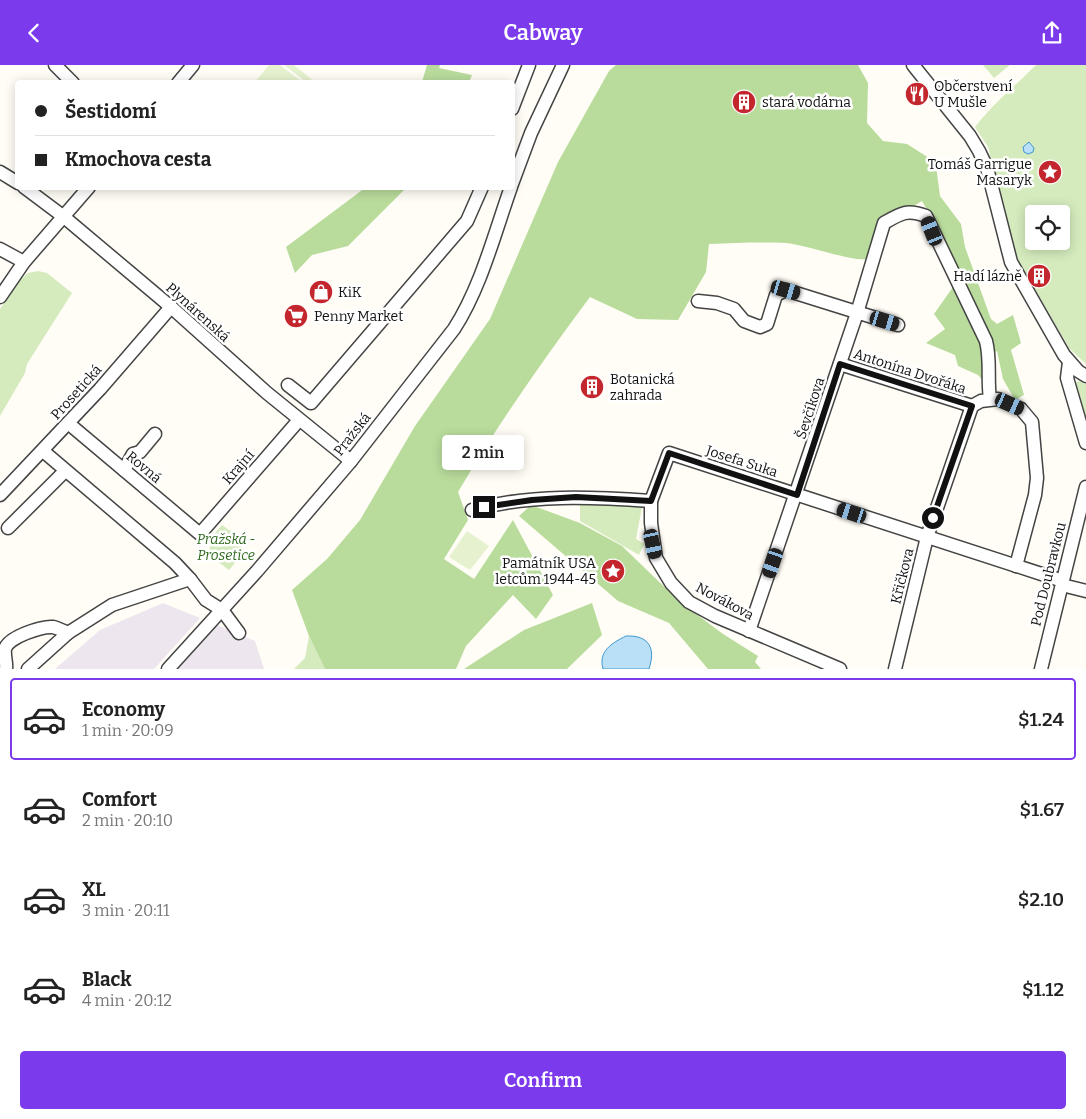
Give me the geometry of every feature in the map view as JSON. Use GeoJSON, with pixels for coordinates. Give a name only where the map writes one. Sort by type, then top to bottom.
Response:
{"type":"FeatureCollection","features":[{"type":"Feature","properties":{"kind":"street"},"geometry":{"type":"LineString","coordinates":[[55,65],[70,80]]}},
{"type":"Feature","properties":{"kind":"street"},"geometry":{"type":"LineString","coordinates":[[181,80],[194,65]]}},
{"type":"Feature","properties":{"kind":"street"},"geometry":{"type":"LineString","coordinates":[[515,101],[529,65]]}},
{"type":"Feature","properties":{"kind":"street","name":"Pražská"},"geometry":{"type":"LineString","coordinates":[[515,178],[531,133],[563,65]]}},
{"type":"Feature","properties":{"kind":"street"},"geometry":{"type":"LineString","coordinates":[[913,65],[979,151],[987,168],[1011,261],[1069,362],[1086,376]]}},
{"type":"Feature","properties":{"kind":"street"},"geometry":{"type":"LineString","coordinates":[[0,172],[15,181]]}},
{"type":"Feature","properties":{"kind":"street","name":"Plynárenská"},"geometry":{"type":"LineString","coordinates":[[28,190],[64,217],[171,307],[299,420],[351,461]]}},
{"type":"Feature","properties":{"kind":"street"},"geometry":{"type":"LineString","coordinates":[[0,297],[24,262],[86,190]]}},
{"type":"Feature","properties":{"kind":"street"},"geometry":{"type":"LineString","coordinates":[[288,385],[311,403],[467,221],[481,190]]}},
{"type":"Feature","properties":{"kind":"street","name":"Pražská"},"geometry":{"type":"LineString","coordinates":[[168,669],[222,610],[351,461],[454,329],[466,311],[511,190]]}},
{"type":"Feature","properties":{"kind":"street","name":"Ševčíkova"},"geometry":{"type":"LineString","coordinates":[[749,631],[858,313],[884,223],[900,214],[913,211],[926,216],[986,341],[989,352],[988,381],[990,399]]}},
{"type":"Feature","properties":{"kind":"street"},"geometry":{"type":"LineString","coordinates":[[0,249],[24,262]]}},
{"type":"Feature","properties":{"kind":"street"},"geometry":{"type":"LineString","coordinates":[[698,301],[717,303],[734,309],[744,321],[760,327],[767,324],[776,295],[786,290],[898,325]]}},
{"type":"Feature","properties":{"kind":"street","name":"Prosetická"},"geometry":{"type":"LineString","coordinates":[[0,495],[43,451],[171,307]]}},
{"type":"Feature","properties":{"kind":"street"},"geometry":{"type":"LineString","coordinates":[[1069,362],[1068,378],[1086,443]]}},
{"type":"Feature","properties":{"kind":"street","name":"Antonína Dvořáka"},"geometry":{"type":"LineString","coordinates":[[840,364],[972,406]]}},
{"type":"Feature","properties":{"kind":"street"},"geometry":{"type":"LineString","coordinates":[[972,406],[990,399],[998,399],[1021,409],[1032,422],[1036,478],[1035,495],[1016,566]]}},
{"type":"Feature","properties":{"kind":"street","name":"Křičkova"},"geometry":{"type":"LineString","coordinates":[[895,669],[927,537],[972,406]]}},
{"type":"Feature","properties":{"kind":"street","name":"Krajní"},"geometry":{"type":"LineString","coordinates":[[200,534],[299,420]]}},
{"type":"Feature","properties":{"kind":"street","name":"Rovná"},"geometry":{"type":"LineString","coordinates":[[68,423],[200,534]]}},
{"type":"Feature","properties":{"kind":"street"},"geometry":{"type":"LineString","coordinates":[[124,470],[133,454],[140,452],[155,433]]}},
{"type":"Feature","properties":{"kind":"street"},"geometry":{"type":"LineString","coordinates":[[43,451],[175,563],[206,600],[222,610],[239,633]]}},
{"type":"Feature","properties":{"kind":"street","name":"Josefa Suka"},"geometry":{"type":"LineString","coordinates":[[669,453],[1016,566],[1086,591]]}},
{"type":"Feature","properties":{"kind":"street","name":"Novákova"},"geometry":{"type":"LineString","coordinates":[[669,453],[651,501],[651,523],[656,558],[671,583],[689,601],[749,631],[840,669]]}},
{"type":"Feature","properties":{"kind":"street"},"geometry":{"type":"LineString","coordinates":[[8,528],[65,471]]}},
{"type":"Feature","properties":{"kind":"street","name":"Pod Doubravkou"},"geometry":{"type":"LineString","coordinates":[[1041,669],[1086,487]]}},
{"type":"Feature","properties":{"kind":"street"},"geometry":{"type":"LineString","coordinates":[[472,510],[496,503],[576,497],[651,501]]}},
{"type":"Feature","properties":{"kind":"street"},"geometry":{"type":"LineString","coordinates":[[28,669],[68,633],[112,605],[190,579]]}},
{"type":"Feature","properties":{"kind":"street"},"geometry":{"type":"LineString","coordinates":[[6,669],[5,649],[9,642],[38,629],[53,627],[68,633]]}},
{"type":"Feature","properties":{"kind":"shaded area"},"geometry":{"type":"Polygon","coordinates":[[[163,603],[200,618],[154,669],[55,669],[100,630],[163,603]]]}},
{"type":"Feature","properties":{"kind":"shaded area"},"geometry":{"type":"Polygon","coordinates":[[[212,623],[255,641],[264,669],[172,669],[212,623]]]}},
{"type":"Feature","properties":{"kind":"green space"},"geometry":{"type":"Polygon","coordinates":[[[269,65],[280,65],[299,80],[257,80],[269,65]]]}},
{"type":"Feature","properties":{"kind":"green space"},"geometry":{"type":"Polygon","coordinates":[[[284,65],[294,65],[313,80],[303,80],[284,65]]]}},
{"type":"Feature","properties":{"kind":"green space"},"geometry":{"type":"Polygon","coordinates":[[[427,65],[440,65],[439,68],[472,75],[470,80],[423,80],[427,65]]]}},
{"type":"Feature","properties":{"kind":"green space"},"geometry":{"type":"Polygon","coordinates":[[[616,65],[858,65],[868,83],[867,123],[883,141],[907,144],[929,158],[936,166],[940,196],[961,224],[965,247],[991,319],[997,324],[1013,315],[1021,343],[1011,350],[1024,395],[1015,400],[1003,379],[997,351],[986,357],[985,383],[978,375],[958,366],[955,355],[926,343],[945,329],[934,314],[960,277],[941,235],[922,201],[900,214],[882,220],[868,259],[851,258],[786,243],[709,244],[706,272],[678,320],[637,319],[590,297],[521,393],[458,492],[468,520],[444,559],[474,579],[513,520],[553,595],[536,619],[513,595],[466,646],[456,669],[325,669],[309,636],[292,590],[327,559],[360,520],[415,426],[490,319],[558,162],[609,71],[616,65]]]}},
{"type":"Feature","properties":{"kind":"green space"},"geometry":{"type":"Polygon","coordinates":[[[983,65],[1010,65],[994,78],[983,65]]]}},
{"type":"Feature","properties":{"kind":"green space"},"geometry":{"type":"Polygon","coordinates":[[[1036,65],[1086,65],[1086,364],[1069,348],[1013,251],[988,147],[975,127],[1036,65]]]}},
{"type":"Feature","properties":{"kind":"green space"},"geometry":{"type":"Polygon","coordinates":[[[362,190],[404,190],[348,246],[312,255],[295,273],[286,247],[362,190]]]}},
{"type":"Feature","properties":{"kind":"green space"},"geometry":{"type":"Polygon","coordinates":[[[38,271],[47,273],[72,293],[27,364],[25,373],[0,416],[0,309],[19,281],[28,273],[38,271]]]}},
{"type":"Feature","properties":{"kind":"green space"},"geometry":{"type":"Polygon","coordinates":[[[1079,381],[1086,384],[1086,417],[1076,382],[1079,381]]]}},
{"type":"Feature","properties":{"kind":"green space"},"geometry":{"type":"Polygon","coordinates":[[[580,501],[637,503],[642,507],[636,539],[644,544],[639,555],[580,521],[580,501]]]}},
{"type":"Feature","properties":{"kind":"green space"},"geometry":{"type":"Polygon","coordinates":[[[531,505],[580,523],[622,546],[679,601],[723,634],[758,656],[755,662],[761,669],[708,669],[669,623],[618,601],[519,516],[531,505]]]}},
{"type":"Feature","properties":{"kind":"green space","name":"Pražská - Prosetice"},"geometry":{"type":"Polygon","coordinates":[[[222,525],[239,537],[243,553],[229,570],[209,555],[211,538],[222,525]]]}},
{"type":"Feature","properties":{"kind":"green space"},"geometry":{"type":"Polygon","coordinates":[[[467,531],[489,546],[470,570],[449,557],[467,531]]]}},
{"type":"Feature","properties":{"kind":"green space"},"geometry":{"type":"Polygon","coordinates":[[[592,603],[602,635],[567,669],[464,669],[524,630],[592,603]]]}},
{"type":"Feature","properties":{"kind":"green space"},"geometry":{"type":"Polygon","coordinates":[[[309,636],[325,669],[294,669],[305,658],[309,636]]]}},
{"type":"Feature","properties":{"kind":"water"},"geometry":{"type":"Polygon","coordinates":[[[1029,142],[1034,148],[1033,152],[1028,154],[1024,152],[1023,147],[1029,142]]]}},
{"type":"Feature","properties":{"kind":"water"},"geometry":{"type":"Polygon","coordinates":[[[626,636],[640,638],[649,644],[652,655],[649,669],[603,669],[604,652],[611,645],[626,636]]]}},
{"type":"Feature","properties":{"kind":"place","name":"Občerstvení U Mušle"},"geometry":{"type":"Point","coordinates":[917,94]}},
{"type":"Feature","properties":{"kind":"place","name":"stará vodárna"},"geometry":{"type":"Point","coordinates":[744,102]}},
{"type":"Feature","properties":{"kind":"place","name":"Tomáš Garrigue Masaryk"},"geometry":{"type":"Point","coordinates":[1050,172]}},
{"type":"Feature","properties":{"kind":"place","name":"Hadí lázně"},"geometry":{"type":"Point","coordinates":[1039,276]}},
{"type":"Feature","properties":{"kind":"place","name":"KiK"},"geometry":{"type":"Point","coordinates":[321,292]}},
{"type":"Feature","properties":{"kind":"place","name":"Penny Market"},"geometry":{"type":"Point","coordinates":[296,316]}},
{"type":"Feature","properties":{"kind":"place","name":"Botanická zahrada"},"geometry":{"type":"Point","coordinates":[592,387]}},
{"type":"Feature","properties":{"kind":"place","name":"Památník USA letcům 1944-45"},"geometry":{"type":"Point","coordinates":[613,571]}},
{"type":"Feature","properties":{"kind":"route"},"geometry":{"type":"LineString","coordinates":[[484,507],[496,503],[576,497],[651,501],[669,453],[797,495],[840,364],[972,406],[933,518]]}}]}
